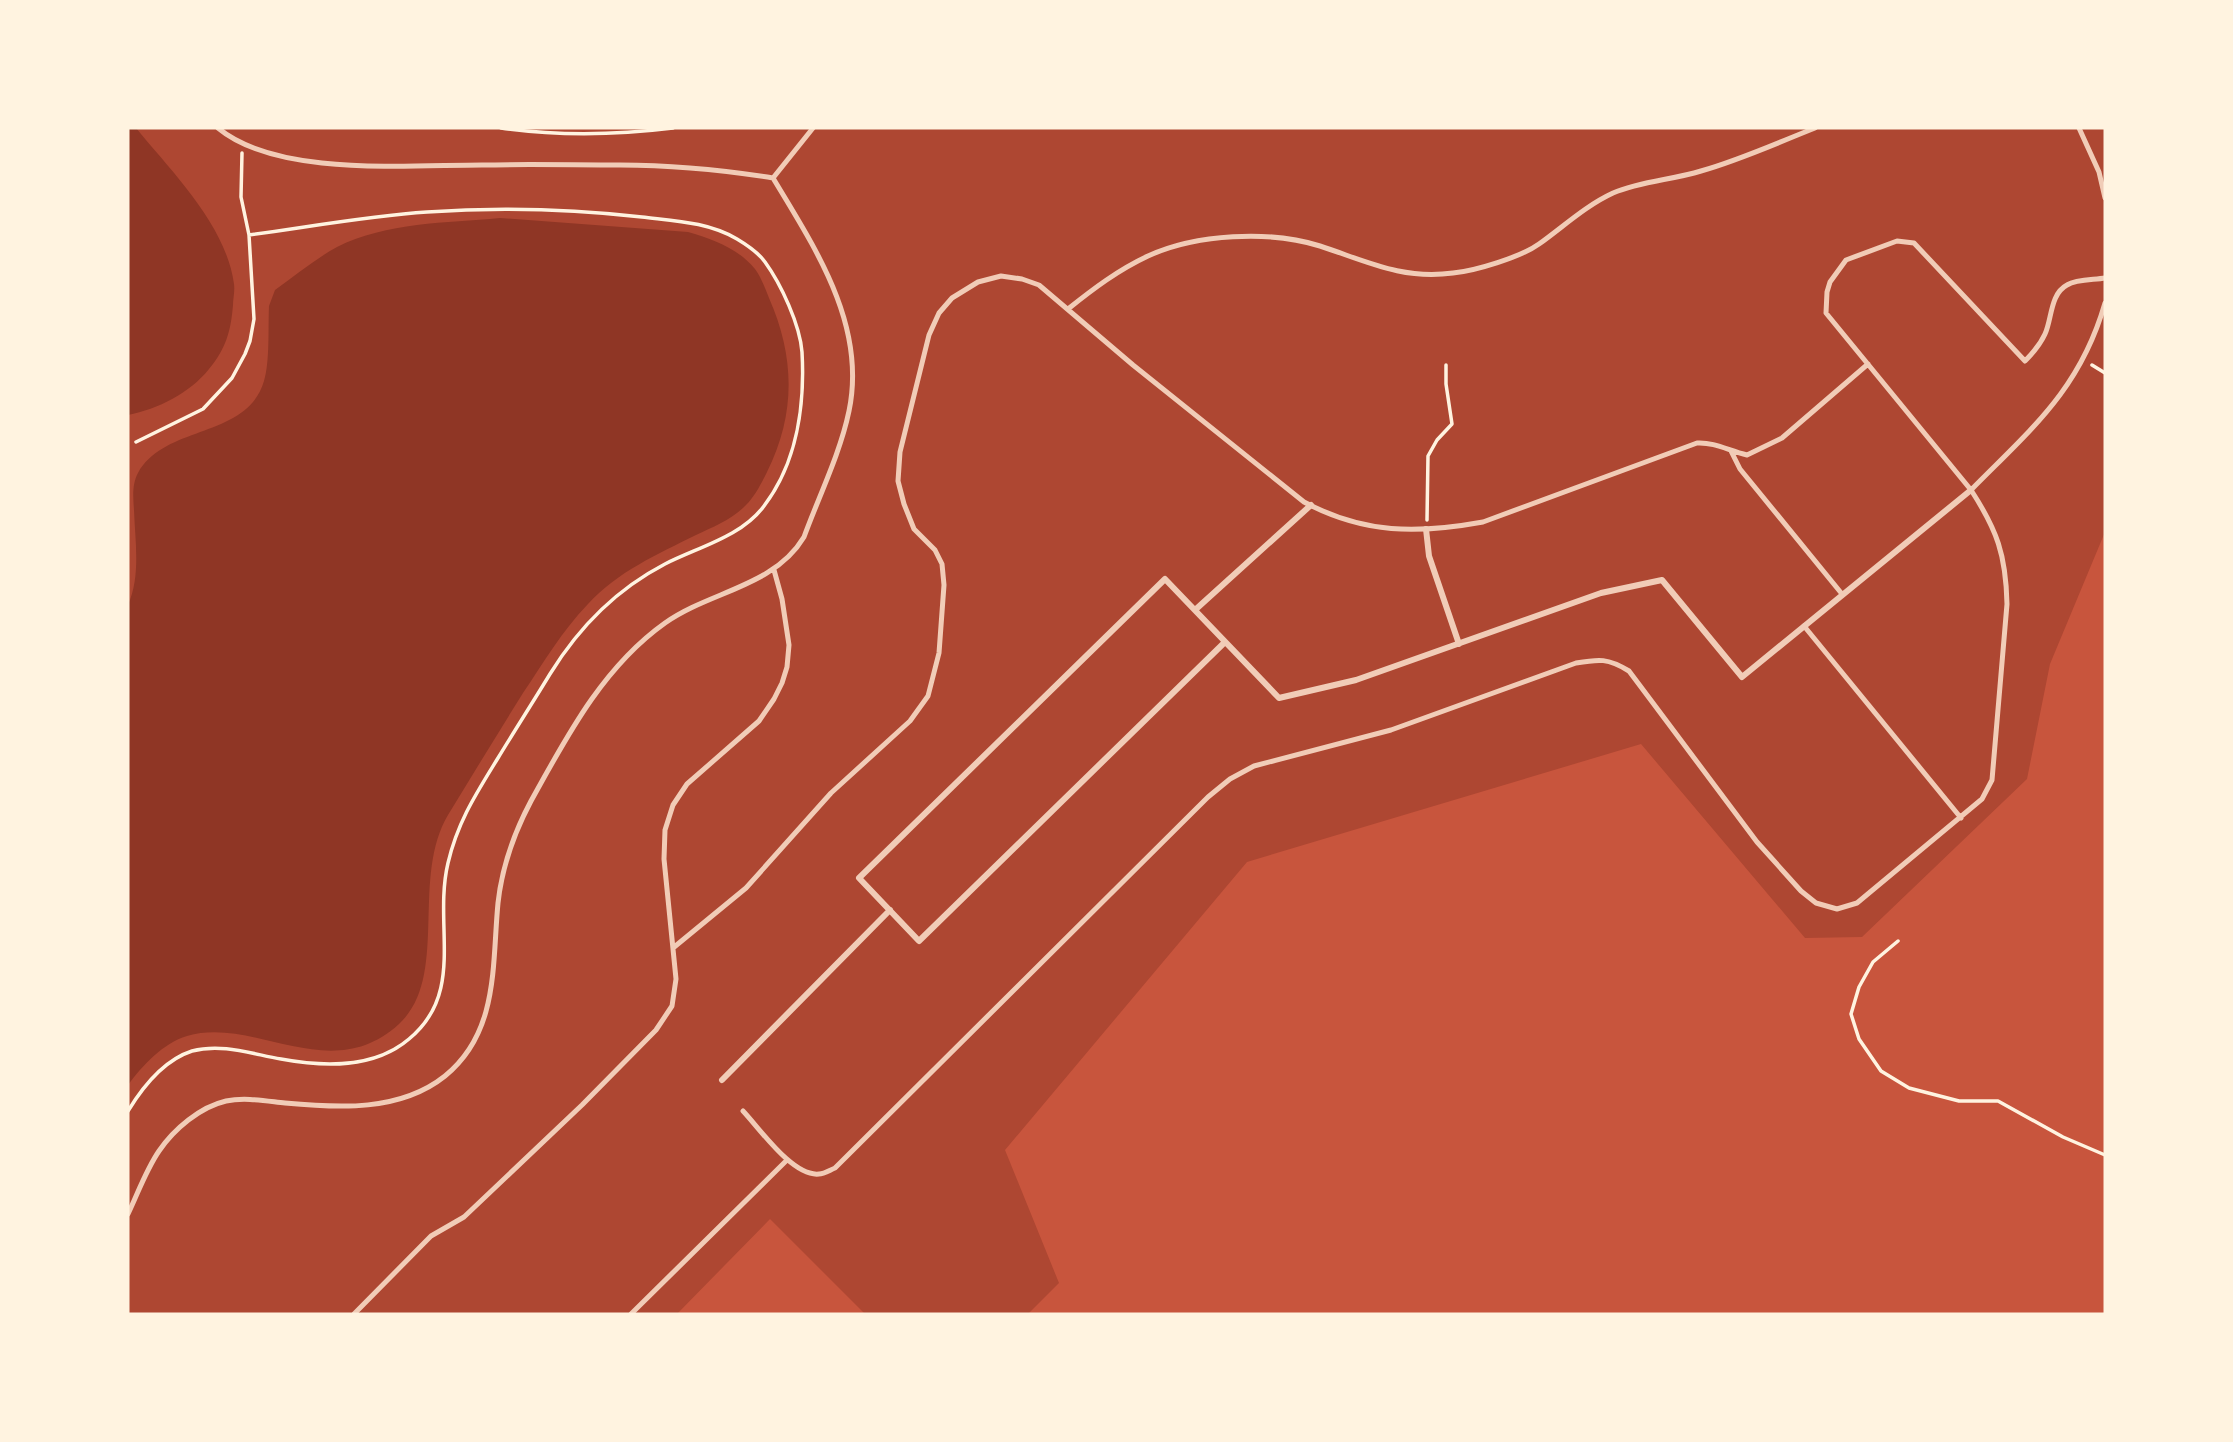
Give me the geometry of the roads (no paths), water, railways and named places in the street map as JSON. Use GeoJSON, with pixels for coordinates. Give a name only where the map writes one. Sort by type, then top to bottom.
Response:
{"type":"FeatureCollection","features":[{"type":"Feature","properties":{"kind":"street"},"geometry":{"type":"LineString","coordinates":[[1225,642],[919,941],[859,878],[1165,579],[1279,698],[1356,680],[1601,593],[1662,580],[1742,677],[1971,490]]}},
{"type":"Feature","properties":{"kind":"street"},"geometry":{"type":"LineString","coordinates":[[1195,610],[1311,505]]}},
{"type":"Feature","properties":{"kind":"street"},"geometry":{"type":"LineString","coordinates":[[1426,529],[1429,556],[1459,644]]}},
{"type":"Feature","properties":{"kind":"street"},"geometry":{"type":"LineString","coordinates":[[722,1080],[890,910]]}},
{"type":"Feature","properties":{"kind":"lane"},"geometry":{"type":"LineString","coordinates":[[218,128],[242,142],[284,157],[336,164],[624,165],[774,178]]}},
{"type":"Feature","properties":{"kind":"lane"},"geometry":{"type":"LineString","coordinates":[[774,178],[813,128]]}},
{"type":"Feature","properties":{"kind":"lane"},"geometry":{"type":"LineString","coordinates":[[1068,309],[1103,281],[1149,256],[1191,243],[1226,237],[1277,237],[1317,245],[1374,266],[1413,274],[1465,271],[1497,262],[1536,246],[1580,212],[1613,194],[1642,183],[1698,172],[1815,128]]}},
{"type":"Feature","properties":{"kind":"lane"},"geometry":{"type":"LineString","coordinates":[[2079,128],[2099,172],[2105,198]]}},
{"type":"Feature","properties":{"kind":"lane"},"geometry":{"type":"LineString","coordinates":[[128,1213],[159,1150],[185,1123],[208,1108],[236,1099],[324,1107],[368,1105],[421,1091],[457,1064],[477,1038],[489,1005],[498,903],[513,841],[530,804],[589,703],[625,658],[666,622],[701,602],[774,570],[790,557],[804,537],[844,429],[849,409],[852,367],[844,317],[822,260],[774,178]]}},
{"type":"Feature","properties":{"kind":"lane"},"geometry":{"type":"LineString","coordinates":[[743,1111],[787,1160],[804,1172],[820,1174],[835,1168],[1198,807],[1230,779],[1254,766],[1391,730],[1576,663],[1597,659],[1614,662],[1629,671],[1757,842],[1801,891],[1816,903],[1837,909],[1857,903],[1982,799],[1992,780],[2007,580],[1991,520],[1971,490],[1826,313],[1827,292],[1834,274],[1846,260],[1897,240],[1908,241],[1920,247],[2025,361],[2046,332],[2056,295],[2060,290],[2071,283],[2105,278]]}},
{"type":"Feature","properties":{"kind":"lane"},"geometry":{"type":"LineString","coordinates":[[673,948],[746,888],[831,793],[910,721],[928,696],[939,653],[944,585],[942,564],[935,550],[914,529],[904,504],[898,481],[900,452],[929,335],[939,313],[952,298],[978,282],[1000,276],[1039,285],[1133,365],[1311,505],[1330,516],[1356,524],[1410,530],[1483,522],[1697,443],[1712,442],[1747,455],[1782,438],[1868,363]]}},
{"type":"Feature","properties":{"kind":"lane"},"geometry":{"type":"LineString","coordinates":[[1971,490],[2054,404],[2084,359],[2105,303]]}},
{"type":"Feature","properties":{"kind":"lane"},"geometry":{"type":"LineString","coordinates":[[1731,451],[1740,469],[1843,594]]}},
{"type":"Feature","properties":{"kind":"lane"},"geometry":{"type":"LineString","coordinates":[[354,1314],[431,1236],[464,1217],[591,1096],[656,1030],[672,1006],[676,979],[664,844],[668,816],[687,784],[749,730],[767,710],[782,683],[789,645],[782,599],[774,570]]}},
{"type":"Feature","properties":{"kind":"lane"},"geometry":{"type":"LineString","coordinates":[[1804,626],[1961,818]]}},
{"type":"Feature","properties":{"kind":"lane"},"geometry":{"type":"LineString","coordinates":[[631,1314],[787,1160]]}}]}
